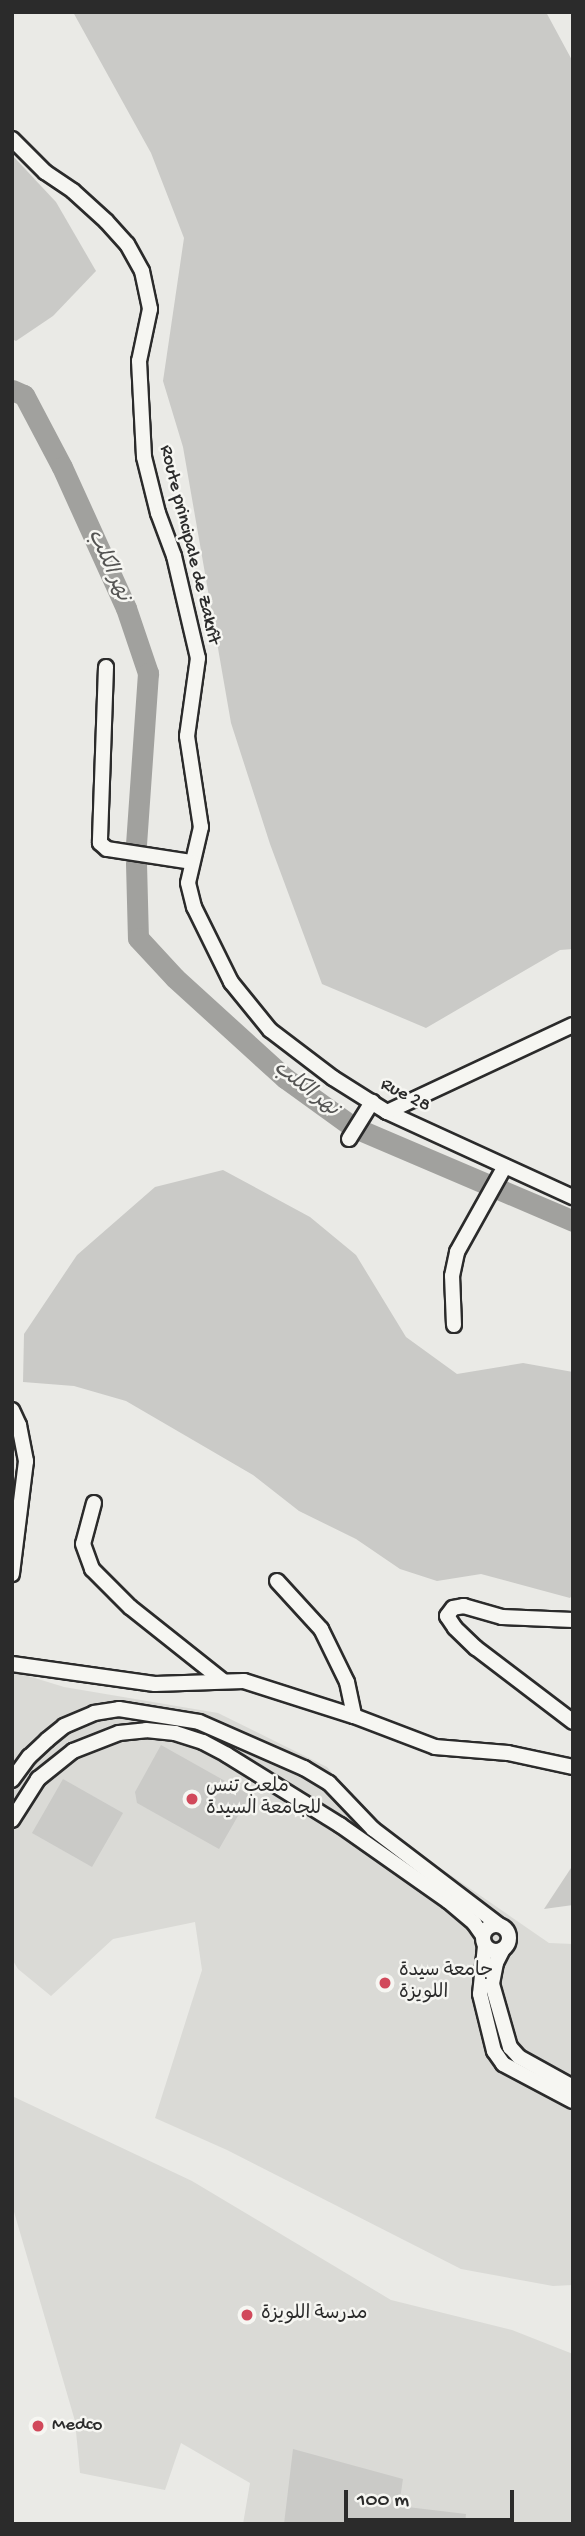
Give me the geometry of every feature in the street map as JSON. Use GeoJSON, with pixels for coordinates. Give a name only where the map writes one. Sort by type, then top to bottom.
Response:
{"type":"FeatureCollection","features":[{"type":"Feature","properties":{"kind":"street","name":"Route principale de Zakrît"},"geometry":{"type":"LineString","coordinates":[[12,139],[44,172],[73,191],[106,221],[127,244],[142,271],[150,309],[139,361],[144,457],[158,513],[177,567],[198,658],[197,682],[187,736],[201,827],[188,883],[194,907],[240,998]]}},
{"type":"Feature","properties":{"kind":"street"},"geometry":{"type":"LineString","coordinates":[[106,667],[107,708],[100,843],[107,849],[192,862]]}},
{"type":"Feature","properties":{"kind":"street","name":"Rue 28"},"geometry":{"type":"LineString","coordinates":[[240,998],[270,1031],[302,1058],[370,1104],[573,1197]]}},
{"type":"Feature","properties":{"kind":"street"},"geometry":{"type":"LineString","coordinates":[[387,1112],[573,1025]]}},
{"type":"Feature","properties":{"kind":"street"},"geometry":{"type":"LineString","coordinates":[[349,1139],[370,1104]]}},
{"type":"Feature","properties":{"kind":"street"},"geometry":{"type":"LineString","coordinates":[[454,1325],[452,1276],[457,1252],[505,1166]]}},
{"type":"Feature","properties":{"kind":"street"},"geometry":{"type":"LineString","coordinates":[[12,1410],[19,1425],[26,1461],[12,1574]]}},
{"type":"Feature","properties":{"kind":"street"},"geometry":{"type":"LineString","coordinates":[[94,1503],[83,1545],[92,1569],[130,1607],[223,1681]]}},
{"type":"Feature","properties":{"kind":"street"},"geometry":{"type":"LineString","coordinates":[[277,1581],[321,1629],[347,1682],[355,1716]]}},
{"type":"Feature","properties":{"kind":"street"},"geometry":{"type":"LineString","coordinates":[[573,1620],[502,1617],[464,1606],[453,1608],[447,1616],[475,1648],[573,1723]]}},
{"type":"Feature","properties":{"kind":"street"},"geometry":{"type":"LineString","coordinates":[[12,1664],[155,1684],[244,1681],[355,1716],[435,1747],[509,1753],[573,1768]]}},
{"type":"Feature","properties":{"kind":"street"},"geometry":{"type":"LineString","coordinates":[[12,1780],[29,1757],[74,1721],[94,1713],[119,1709],[199,1722],[304,1768],[329,1783],[373,1829],[509,1936],[496,1964],[492,1984],[510,2048],[519,2057],[573,2087]]}},
{"type":"Feature","properties":{"kind":"street"},"geometry":{"type":"LineString","coordinates":[[74,1721],[84,1737],[79,1748]]}},
{"type":"Feature","properties":{"kind":"street"},"geometry":{"type":"LineString","coordinates":[[12,1820],[38,1779],[79,1748],[119,1733],[146,1730],[175,1733],[203,1742],[340,1825],[448,1901],[474,1923],[493,1951],[503,1950]]}},
{"type":"Feature","properties":{"kind":"street"},"geometry":{"type":"LineString","coordinates":[[499,1926],[488,1927],[484,1941],[480,1994],[494,2051],[503,2064],[573,2101]]}},
{"type":"Feature","properties":{"kind":"shaded area"},"geometry":{"type":"Polygon","coordinates":[[[73,12],[546,12],[573,62],[573,949],[560,950],[426,1028],[322,984],[270,844],[231,723],[183,447],[163,381],[184,238],[151,153],[73,12]]]}},
{"type":"Feature","properties":{"kind":"shaded area"},"geometry":{"type":"Polygon","coordinates":[[[12,155],[56,202],[96,271],[53,316],[16,341],[12,339],[12,155]]]}},
{"type":"Feature","properties":{"kind":"shaded area"},"geometry":{"type":"Polygon","coordinates":[[[223,1170],[310,1217],[356,1255],[406,1337],[457,1374],[523,1363],[573,1372],[573,1594],[570,1598],[481,1574],[437,1581],[400,1569],[356,1539],[299,1511],[253,1475],[126,1401],[74,1386],[23,1382],[24,1334],[77,1255],[155,1187],[223,1170]]]}},
{"type":"Feature","properties":{"kind":"shaded area","name":"جامعة سيدة اللويزة"},"geometry":{"type":"Polygon","coordinates":[[[12,1671],[64,1687],[218,1713],[327,1767],[368,1815],[417,1852],[549,1943],[573,1944],[573,2285],[553,2286],[461,2269],[227,2150],[155,2118],[202,1970],[195,1922],[113,1939],[51,1996],[18,1969],[12,1959],[12,1671]]]}},
{"type":"Feature","properties":{"kind":"shaded area","name":"ملعب تنس للجامعة السيدة"},"geometry":{"type":"Polygon","coordinates":[[[161,1745],[250,1795],[219,1849],[137,1803],[135,1792],[161,1745]]]}},
{"type":"Feature","properties":{"kind":"shaded area"},"geometry":{"type":"Polygon","coordinates":[[[63,1779],[123,1813],[92,1867],[32,1833],[63,1779]]]}},
{"type":"Feature","properties":{"kind":"shaded area"},"geometry":{"type":"Polygon","coordinates":[[[573,1865],[573,1905],[544,1909],[573,1865]]]}},
{"type":"Feature","properties":{"kind":"shaded area","name":"مدرسة اللويزة"},"geometry":{"type":"Polygon","coordinates":[[[12,2096],[192,2181],[391,2300],[512,2330],[573,2354],[573,2524],[243,2524],[250,2483],[181,2443],[165,2490],[80,2473],[75,2421],[12,2205],[12,2096]]]}},
{"type":"Feature","properties":{"kind":"shaded area"},"geometry":{"type":"Polygon","coordinates":[[[293,2449],[403,2479],[399,2506],[466,2514],[465,2524],[284,2524],[293,2449]]]}},
{"type":"Feature","properties":{"kind":"waterway","name":"نهر الكلب"},"geometry":{"type":"LineString","coordinates":[[12,390],[24,395],[62,467],[126,608],[148,673],[136,845]]}},
{"type":"Feature","properties":{"kind":"waterway","name":"نهر الكلب"},"geometry":{"type":"LineString","coordinates":[[136,863],[138,938],[175,978],[285,1078],[353,1127],[573,1221]]}},
{"type":"Feature","properties":{"kind":"place","name":"ملعب تنس للجامعة السيدة"},"geometry":{"type":"Point","coordinates":[192,1799]}},
{"type":"Feature","properties":{"kind":"place","name":"جامعة سيدة اللويزة"},"geometry":{"type":"Point","coordinates":[385,1983]}},
{"type":"Feature","properties":{"kind":"place","name":"مدرسة اللويزة"},"geometry":{"type":"Point","coordinates":[247,2315]}},
{"type":"Feature","properties":{"kind":"place","name":"Medco"},"geometry":{"type":"Point","coordinates":[38,2426]}}]}
